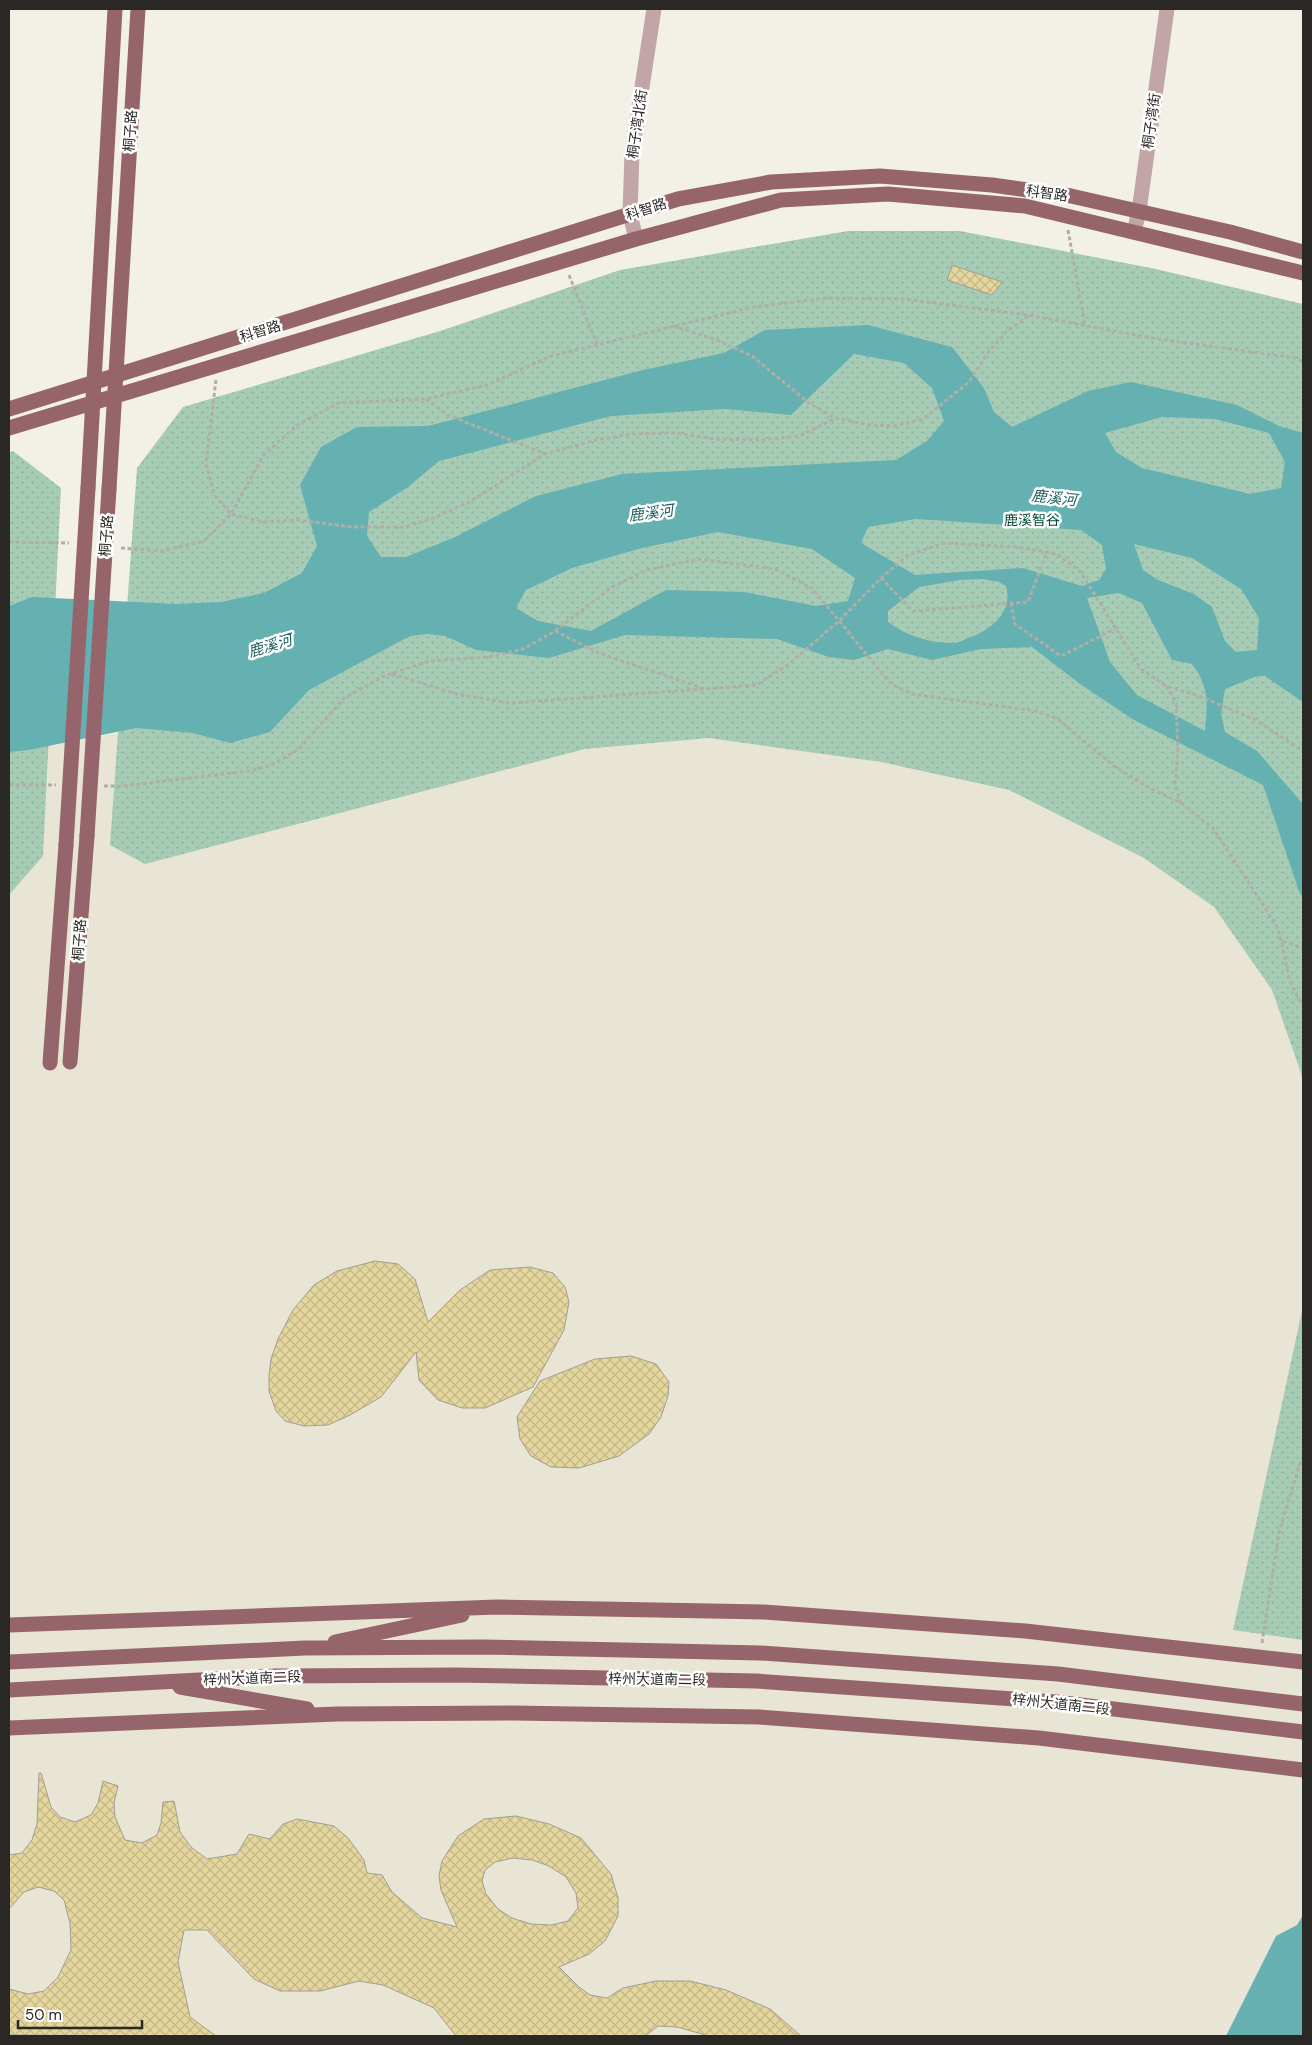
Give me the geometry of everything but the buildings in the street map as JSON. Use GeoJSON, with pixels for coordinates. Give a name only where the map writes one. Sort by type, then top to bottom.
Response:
{"type":"FeatureCollection","features":[{"type":"Feature","properties":{"kind":"main road","name":"桐子路"},"geometry":{"type":"LineString","coordinates":[[50,1062],[66,844],[88,488],[115,9]]}},
{"type":"Feature","properties":{"kind":"main road","name":"桐子路"},"geometry":{"type":"LineString","coordinates":[[70,1062],[87,836],[138,9]]}},
{"type":"Feature","properties":{"kind":"main road","name":"科智路"},"geometry":{"type":"LineString","coordinates":[[9,409],[678,198],[772,182],[880,176],[992,186],[1070,196],[1139,211],[1303,252]]}},
{"type":"Feature","properties":{"kind":"main road","name":"科智路"},"geometry":{"type":"LineString","coordinates":[[9,428],[92,401],[636,239],[781,200],[888,194],[1025,206],[1303,273]]}},
{"type":"Feature","properties":{"kind":"main road"},"geometry":{"type":"LineString","coordinates":[[305,1648],[497,1607]]}},
{"type":"Feature","properties":{"kind":"main road"},"geometry":{"type":"LineString","coordinates":[[9,1626],[497,1607],[764,1612],[1025,1631],[1303,1662]]}},
{"type":"Feature","properties":{"kind":"main road","name":"梓州大道南二段"},"geometry":{"type":"LineString","coordinates":[[9,1662],[305,1648],[482,1647],[761,1654],[1058,1674],[1303,1704]]}},
{"type":"Feature","properties":{"kind":"main road","name":"梓州大道南二段"},"geometry":{"type":"LineString","coordinates":[[9,1690],[276,1676],[446,1675],[756,1681],[1056,1702],[1303,1732]]}},
{"type":"Feature","properties":{"kind":"main road"},"geometry":{"type":"LineString","coordinates":[[151,1682],[336,1714]]}},
{"type":"Feature","properties":{"kind":"main road"},"geometry":{"type":"LineString","coordinates":[[9,1728],[336,1714],[514,1713],[759,1716],[1038,1738],[1303,1770]]}},
{"type":"Feature","properties":{"kind":"street","name":"桐子湾北街"},"geometry":{"type":"LineString","coordinates":[[636,239],[630,214],[632,152],[654,9]]}},
{"type":"Feature","properties":{"kind":"street","name":"桐子湾街"},"geometry":{"type":"LineString","coordinates":[[1134,232],[1139,211],[1167,9]]}},
{"type":"Feature","properties":{"kind":"street"},"geometry":{"type":"LineString","coordinates":[[50,1062],[70,1062]]}},
{"type":"Feature","properties":{"kind":"path"},"geometry":{"type":"LineString","coordinates":[[1065,216],[1085,325]]}},
{"type":"Feature","properties":{"kind":"path"},"geometry":{"type":"LineString","coordinates":[[564,261],[597,344]]}},
{"type":"Feature","properties":{"kind":"path"},"geometry":{"type":"LineString","coordinates":[[112,547],[162,551],[204,541],[231,514],[263,456],[297,425],[339,403],[426,399],[487,385],[551,356],[754,307],[826,298],[903,299],[1028,315],[1158,339],[1296,358],[1303,362]]}},
{"type":"Feature","properties":{"kind":"path"},"geometry":{"type":"LineString","coordinates":[[672,326],[717,340],[752,356],[809,403],[836,418],[869,425],[895,426],[923,419],[969,382],[987,354],[1006,332],[1028,315]]}},
{"type":"Feature","properties":{"kind":"path"},"geometry":{"type":"LineString","coordinates":[[218,364],[206,464],[215,496],[231,514],[262,522],[298,520],[352,527],[403,527],[431,519],[470,500],[546,454],[596,440],[632,434],[674,433],[715,439],[762,440],[799,436],[836,418]]}},
{"type":"Feature","properties":{"kind":"path"},"geometry":{"type":"LineString","coordinates":[[426,399],[448,415],[546,454]]}},
{"type":"Feature","properties":{"kind":"path"},"geometry":{"type":"LineString","coordinates":[[9,542],[74,544]]}},
{"type":"Feature","properties":{"kind":"path"},"geometry":{"type":"LineString","coordinates":[[392,674],[460,695],[512,703],[756,685],[789,664],[908,555],[944,542],[1047,551],[1057,554],[1080,571],[1140,669],[1166,686],[1199,696],[1254,719],[1303,751]]}},
{"type":"Feature","properties":{"kind":"path"},"geometry":{"type":"LineString","coordinates":[[881,578],[913,611],[1028,602],[1047,551]]}},
{"type":"Feature","properties":{"kind":"path"},"geometry":{"type":"LineString","coordinates":[[96,785],[123,786],[249,772],[272,764],[299,749],[344,698],[392,674],[430,661],[489,656],[524,649],[555,631],[612,587],[647,570],[699,559],[775,569],[812,588],[891,684],[912,694],[1036,711],[1058,719],[1114,766],[1149,788],[1181,803],[1213,828],[1276,925],[1283,941],[1286,968],[1292,990],[1303,1005]]}},
{"type":"Feature","properties":{"kind":"path"},"geometry":{"type":"LineString","coordinates":[[1011,603],[1015,624],[1060,656],[1115,629]]}},
{"type":"Feature","properties":{"kind":"path"},"geometry":{"type":"LineString","coordinates":[[555,631],[601,654],[708,690]]}},
{"type":"Feature","properties":{"kind":"path"},"geometry":{"type":"LineString","coordinates":[[1166,686],[1176,702],[1178,753],[1175,784],[1181,803]]}},
{"type":"Feature","properties":{"kind":"path"},"geometry":{"type":"LineString","coordinates":[[9,785],[59,785]]}},
{"type":"Feature","properties":{"kind":"path"},"geometry":{"type":"LineString","coordinates":[[1283,941],[1303,948]]}},
{"type":"Feature","properties":{"kind":"path"},"geometry":{"type":"LineString","coordinates":[[1260,1656],[1279,1532],[1303,1458]]}},
{"type":"Feature","properties":{"kind":"shaded area"},"geometry":{"type":"Polygon","coordinates":[[[625,635],[1303,896],[1303,1915],[1297,1925],[1276,1936],[1226,2036],[9,2036],[9,752],[29,750],[625,635]]]}},
{"type":"Feature","properties":{"kind":"green space","name":"鹿溪智谷"},"geometry":{"type":"Polygon","coordinates":[[[848,231],[960,231],[1156,269],[1303,304],[1303,1085],[1301,1073],[1272,990],[1214,907],[1144,858],[1009,790],[881,762],[709,738],[585,749],[145,864],[110,845],[137,468],[183,407],[440,331],[620,270],[848,231]]]}},
{"type":"Feature","properties":{"kind":"green space"},"geometry":{"type":"Polygon","coordinates":[[[13,451],[61,488],[43,856],[9,895],[9,453],[13,451]]]}},
{"type":"Feature","properties":{"kind":"green space"},"geometry":{"type":"Polygon","coordinates":[[[1303,1306],[1303,1640],[1233,1630],[1303,1306]]]}},
{"type":"Feature","properties":{"kind":"water","name":"鹿溪河"},"geometry":{"type":"Polygon","coordinates":[[[868,325],[952,347],[984,388],[994,412],[1012,427],[1088,391],[1131,382],[1237,405],[1279,426],[1303,433],[1303,702],[1265,676],[1257,676],[1225,689],[1221,713],[1225,732],[1257,751],[1303,804],[1303,896],[1300,894],[1263,785],[1134,720],[1080,684],[1032,647],[981,649],[932,660],[888,649],[854,660],[829,657],[777,639],[625,635],[549,658],[476,650],[445,636],[427,634],[410,636],[309,690],[270,732],[230,743],[193,733],[136,728],[29,750],[9,752],[9,606],[32,597],[176,604],[221,602],[264,593],[302,573],[317,546],[300,485],[321,447],[357,427],[428,426],[643,370],[724,353],[765,330],[868,325]],[[854,354],[791,415],[725,409],[611,416],[439,461],[408,487],[369,512],[367,536],[381,557],[406,557],[453,538],[536,496],[622,474],[896,460],[927,441],[944,421],[932,388],[904,363],[854,354]],[[1162,417],[1105,433],[1116,452],[1142,468],[1250,494],[1281,488],[1285,462],[1269,433],[1215,419],[1162,417]],[[916,519],[868,527],[861,543],[915,575],[1023,568],[1082,586],[1099,580],[1106,569],[1102,545],[1081,530],[916,519]],[[718,532],[642,548],[572,568],[526,590],[516,608],[538,621],[591,631],[666,590],[744,592],[816,606],[848,601],[855,578],[812,549],[718,532]],[[1134,544],[1143,570],[1158,580],[1194,594],[1212,607],[1225,641],[1236,652],[1257,650],[1259,618],[1241,589],[1192,558],[1134,544]],[[983,579],[960,580],[919,587],[888,611],[888,622],[911,635],[935,642],[955,643],[979,634],[994,624],[1004,611],[1007,603],[1006,586],[999,582],[983,579]],[[1119,593],[1087,598],[1110,662],[1137,695],[1205,731],[1206,696],[1205,688],[1198,672],[1192,664],[1172,660],[1142,603],[1119,593]]]}},
{"type":"Feature","properties":{"kind":"water"},"geometry":{"type":"Polygon","coordinates":[[[1303,1915],[1303,2036],[1226,2036],[1276,1936],[1297,1925],[1303,1915]]]}}]}
